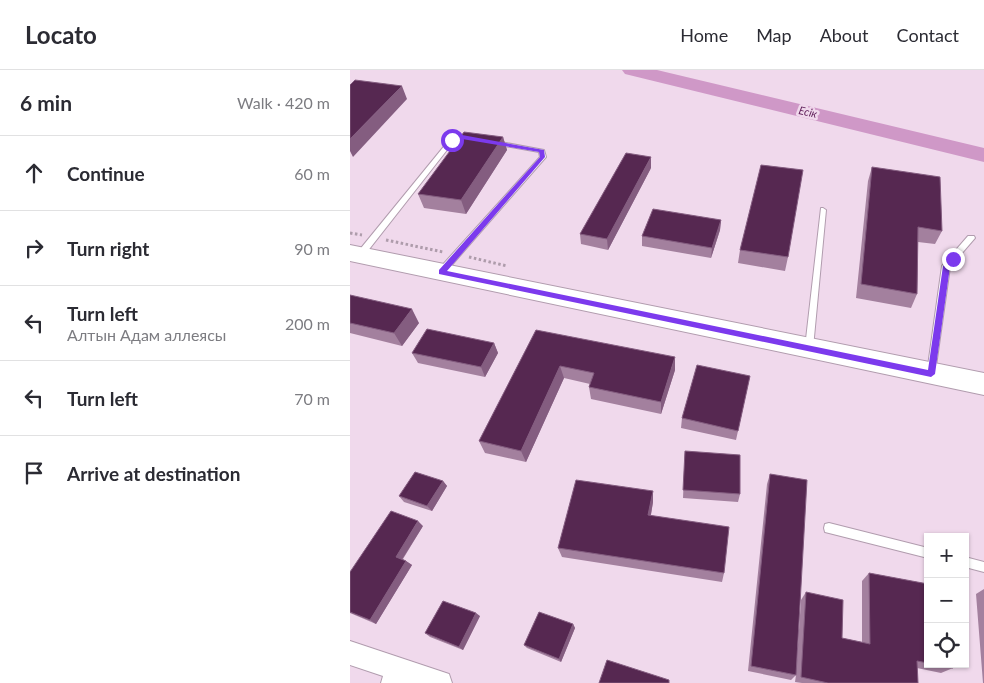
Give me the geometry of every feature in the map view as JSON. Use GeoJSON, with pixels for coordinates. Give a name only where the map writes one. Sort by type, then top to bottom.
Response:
{"type":"FeatureCollection","features":[{"type":"Feature","properties":{"kind":"main road"},"geometry":{"type":"LineString","coordinates":[[355,254],[984,384]]}},
{"type":"Feature","properties":{"kind":"street"},"geometry":{"type":"LineString","coordinates":[[350,653],[395,675],[440,683]]}},
{"type":"Feature","properties":{"kind":"lane"},"geometry":{"type":"LineString","coordinates":[[355,254],[452,140],[462,137],[480,140]]}},
{"type":"Feature","properties":{"kind":"lane"},"geometry":{"type":"LineString","coordinates":[[441,272],[542,157],[542,151],[488,142]]}},
{"type":"Feature","properties":{"kind":"lane"},"geometry":{"type":"LineString","coordinates":[[808,348],[823,210]]}},
{"type":"Feature","properties":{"kind":"lane"},"geometry":{"type":"LineString","coordinates":[[931,374],[946,266],[971,238]]}},
{"type":"Feature","properties":{"kind":"lane"},"geometry":{"type":"LineString","coordinates":[[829,528],[924,552]]}},
{"type":"Feature","properties":{"kind":"lane"},"geometry":{"type":"LineString","coordinates":[[969,563],[984,567]]}},
{"type":"Feature","properties":{"kind":"building"},"geometry":{"type":"Polygon","coordinates":[[[355,80],[402,86],[350,139],[350,85],[355,80]]]}},
{"type":"Feature","properties":{"kind":"building"},"geometry":{"type":"Polygon","coordinates":[[[464,132],[503,137],[461,200],[418,194],[464,132]]]}},
{"type":"Feature","properties":{"kind":"building"},"geometry":{"type":"Polygon","coordinates":[[[626,153],[651,157],[607,239],[580,234],[626,153]]]}},
{"type":"Feature","properties":{"kind":"building"},"geometry":{"type":"Polygon","coordinates":[[[761,165],[803,170],[788,257],[740,250],[761,165]]]}},
{"type":"Feature","properties":{"kind":"building"},"geometry":{"type":"Polygon","coordinates":[[[872,167],[940,177],[942,231],[918,227],[917,294],[861,284],[872,167]]]}},
{"type":"Feature","properties":{"kind":"building"},"geometry":{"type":"Polygon","coordinates":[[[653,209],[721,220],[712,248],[642,236],[653,209]]]}},
{"type":"Feature","properties":{"kind":"building"},"geometry":{"type":"Polygon","coordinates":[[[350,295],[412,309],[394,333],[350,323],[350,295]]]}},
{"type":"Feature","properties":{"kind":"building"},"geometry":{"type":"Polygon","coordinates":[[[427,329],[494,343],[481,367],[412,353],[427,329]]]}},
{"type":"Feature","properties":{"kind":"building"},"geometry":{"type":"Polygon","coordinates":[[[536,330],[675,357],[661,402],[589,387],[594,373],[560,366],[521,451],[479,441],[536,330]]]}},
{"type":"Feature","properties":{"kind":"building"},"geometry":{"type":"Polygon","coordinates":[[[697,365],[750,376],[738,431],[682,418],[697,365]]]}},
{"type":"Feature","properties":{"kind":"building"},"geometry":{"type":"Polygon","coordinates":[[[685,451],[740,455],[740,494],[683,490],[685,451]]]}},
{"type":"Feature","properties":{"kind":"building"},"geometry":{"type":"Polygon","coordinates":[[[415,472],[443,481],[427,506],[399,496],[415,472]]]}},
{"type":"Feature","properties":{"kind":"building"},"geometry":{"type":"Polygon","coordinates":[[[770,474],[807,480],[796,675],[751,666],[770,474]]]}},
{"type":"Feature","properties":{"kind":"building"},"geometry":{"type":"Polygon","coordinates":[[[576,480],[653,491],[648,515],[729,527],[724,573],[558,548],[576,480]]]}},
{"type":"Feature","properties":{"kind":"building"},"geometry":{"type":"Polygon","coordinates":[[[391,511],[418,521],[396,557],[406,561],[370,620],[350,612],[350,572],[391,511]]]}},
{"type":"Feature","properties":{"kind":"building"},"geometry":{"type":"Polygon","coordinates":[[[869,573],[924,583],[924,662],[917,661],[918,683],[828,683],[801,677],[806,592],[843,600],[842,638],[870,644],[869,573]]]}},
{"type":"Feature","properties":{"kind":"building"},"geometry":{"type":"Polygon","coordinates":[[[443,601],[476,613],[459,647],[425,633],[443,601]]]}},
{"type":"Feature","properties":{"kind":"building"},"geometry":{"type":"Polygon","coordinates":[[[539,612],[573,624],[559,659],[524,645],[539,612]]]}},
{"type":"Feature","properties":{"kind":"building"},"geometry":{"type":"Polygon","coordinates":[[[607,660],[669,680],[669,683],[599,683],[607,660]]]}},
{"type":"Feature","properties":{"kind":"waterway","name":"Есік"},"geometry":{"type":"LineString","coordinates":[[632,70],[984,155]]}},
{"type":"Feature","properties":{"kind":"route"},"geometry":{"type":"LineString","coordinates":[[452,140],[462,137],[542,151],[542,157],[477,234],[441,272],[931,374],[946,266],[953,259]]}}]}
